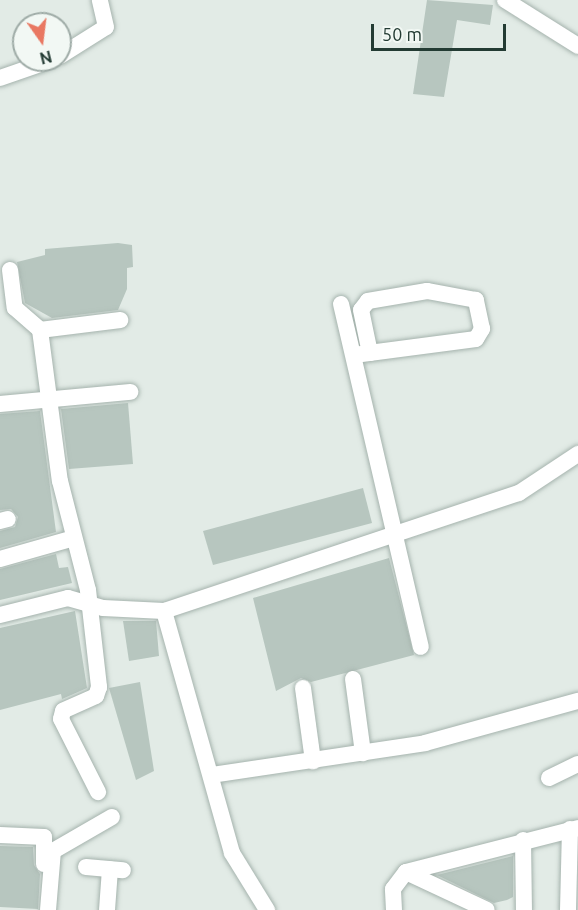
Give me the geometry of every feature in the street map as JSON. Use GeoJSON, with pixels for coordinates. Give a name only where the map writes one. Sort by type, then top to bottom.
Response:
{"type":"FeatureCollection","features":[{"type":"Feature","properties":{"kind":"street"},"geometry":{"type":"LineString","coordinates":[[72,48],[106,27],[100,0]]}},
{"type":"Feature","properties":{"kind":"street"},"geometry":{"type":"LineString","coordinates":[[506,0],[578,46]]}},
{"type":"Feature","properties":{"kind":"street"},"geometry":{"type":"LineString","coordinates":[[0,78],[17,72]]}},
{"type":"Feature","properties":{"kind":"street"},"geometry":{"type":"LineString","coordinates":[[10,270],[15,308],[40,330],[60,481],[75,538],[88,604],[98,693],[63,711],[61,719],[98,792]]}},
{"type":"Feature","properties":{"kind":"street"},"geometry":{"type":"LineString","coordinates":[[362,354],[476,339],[482,329],[476,300],[427,291],[368,301],[361,310],[362,354],[420,647]]}},
{"type":"Feature","properties":{"kind":"street"},"geometry":{"type":"LineString","coordinates":[[340,304],[362,354]]}},
{"type":"Feature","properties":{"kind":"street"},"geometry":{"type":"LineString","coordinates":[[40,330],[120,320]]}},
{"type":"Feature","properties":{"kind":"street"},"geometry":{"type":"LineString","coordinates":[[0,404],[130,392]]}},
{"type":"Feature","properties":{"kind":"street"},"geometry":{"type":"LineString","coordinates":[[0,615],[68,598],[88,604],[164,611],[398,538],[519,493],[578,454]]}},
{"type":"Feature","properties":{"kind":"street"},"geometry":{"type":"LineString","coordinates":[[0,559],[75,538]]}},
{"type":"Feature","properties":{"kind":"street"},"geometry":{"type":"LineString","coordinates":[[164,611],[212,775],[232,854],[267,910]]}},
{"type":"Feature","properties":{"kind":"street"},"geometry":{"type":"LineString","coordinates":[[353,679],[363,753]]}},
{"type":"Feature","properties":{"kind":"street"},"geometry":{"type":"LineString","coordinates":[[303,688],[313,761]]}},
{"type":"Feature","properties":{"kind":"street"},"geometry":{"type":"LineString","coordinates":[[212,775],[425,743],[578,700]]}},
{"type":"Feature","properties":{"kind":"street"},"geometry":{"type":"LineString","coordinates":[[549,778],[578,764]]}},
{"type":"Feature","properties":{"kind":"street"},"geometry":{"type":"LineString","coordinates":[[48,910],[53,851],[112,817]]}},
{"type":"Feature","properties":{"kind":"street"},"geometry":{"type":"LineString","coordinates":[[394,910],[393,889],[406,873],[523,840],[574,829],[568,910]]}},
{"type":"Feature","properties":{"kind":"street"},"geometry":{"type":"LineString","coordinates":[[0,835],[44,837],[41,910]]}},
{"type":"Feature","properties":{"kind":"street"},"geometry":{"type":"LineString","coordinates":[[523,840],[524,910]]}},
{"type":"Feature","properties":{"kind":"street"},"geometry":{"type":"LineString","coordinates":[[86,867],[117,869],[107,910]]}},
{"type":"Feature","properties":{"kind":"street"},"geometry":{"type":"LineString","coordinates":[[406,873],[487,910]]}},
{"type":"Feature","properties":{"kind":"building"},"geometry":{"type":"Polygon","coordinates":[[[427,0],[493,5],[490,25],[457,20],[444,97],[413,94],[427,0]]]}},
{"type":"Feature","properties":{"kind":"building"},"geometry":{"type":"Polygon","coordinates":[[[118,243],[132,245],[133,267],[127,268],[127,289],[118,310],[52,318],[25,303],[17,262],[45,255],[45,249],[118,243]]]}},
{"type":"Feature","properties":{"kind":"building"},"geometry":{"type":"Polygon","coordinates":[[[128,403],[133,464],[69,469],[61,409],[128,403]]]}},
{"type":"Feature","properties":{"kind":"building"},"geometry":{"type":"Polygon","coordinates":[[[40,411],[56,532],[0,548],[0,531],[15,527],[18,517],[11,509],[0,510],[0,414],[40,411]]]}},
{"type":"Feature","properties":{"kind":"building"},"geometry":{"type":"Polygon","coordinates":[[[363,488],[372,523],[213,565],[203,531],[363,488]]]}},
{"type":"Feature","properties":{"kind":"building"},"geometry":{"type":"Polygon","coordinates":[[[56,554],[59,568],[68,567],[72,583],[0,600],[0,569],[56,554]]]}},
{"type":"Feature","properties":{"kind":"building"},"geometry":{"type":"Polygon","coordinates":[[[389,558],[414,655],[311,682],[301,678],[276,691],[253,598],[389,558]]]}},
{"type":"Feature","properties":{"kind":"building"},"geometry":{"type":"Polygon","coordinates":[[[75,611],[87,688],[62,699],[61,694],[0,710],[0,628],[75,611]]]}},
{"type":"Feature","properties":{"kind":"building"},"geometry":{"type":"Polygon","coordinates":[[[123,621],[156,621],[159,656],[129,661],[123,621]]]}},
{"type":"Feature","properties":{"kind":"building"},"geometry":{"type":"Polygon","coordinates":[[[140,682],[154,771],[136,780],[109,688],[140,682]]]}},
{"type":"Feature","properties":{"kind":"building"},"geometry":{"type":"Polygon","coordinates":[[[0,846],[33,847],[34,865],[40,874],[38,909],[0,907],[0,846]]]}},
{"type":"Feature","properties":{"kind":"building"},"geometry":{"type":"Polygon","coordinates":[[[513,856],[513,897],[507,900],[494,903],[437,875],[513,856]]]}}]}
